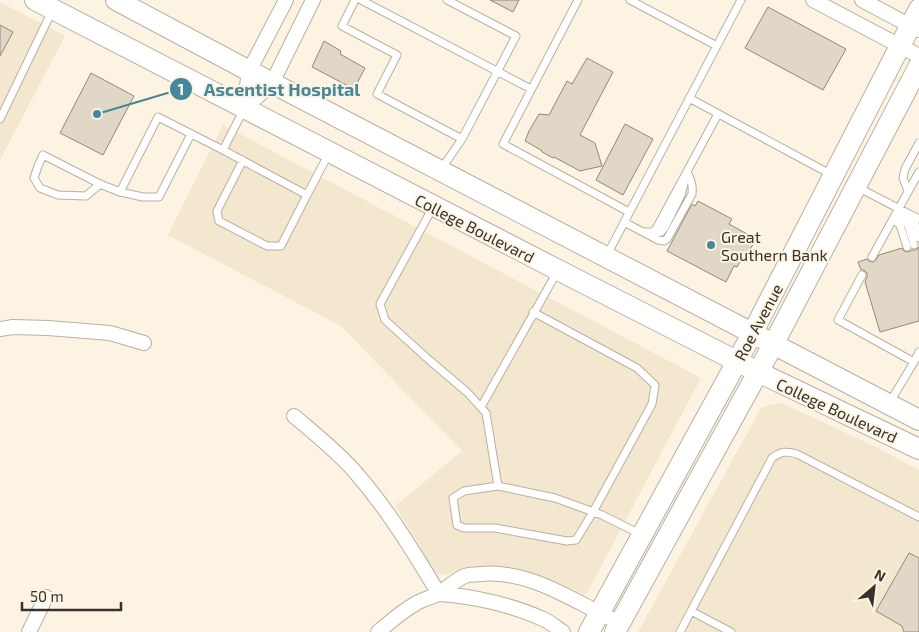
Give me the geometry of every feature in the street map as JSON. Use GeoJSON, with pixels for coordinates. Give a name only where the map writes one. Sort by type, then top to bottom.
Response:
{"type":"FeatureCollection","features":[{"type":"Feature","properties":{"kind":"main road","name":"College Boulevard"},"geometry":{"type":"LineString","coordinates":[[116,0],[919,420]]}},
{"type":"Feature","properties":{"kind":"main road","name":"College Boulevard"},"geometry":{"type":"LineString","coordinates":[[44,4],[329,153],[737,362],[919,449]]}},
{"type":"Feature","properties":{"kind":"main road","name":"Roe Avenue"},"geometry":{"type":"LineString","coordinates":[[589,632],[737,362],[900,46],[916,22]]}},
{"type":"Feature","properties":{"kind":"main road","name":"Roe Avenue"},"geometry":{"type":"LineString","coordinates":[[618,628],[773,345],[919,66]]}},
{"type":"Feature","properties":{"kind":"main road"},"geometry":{"type":"LineString","coordinates":[[851,141],[854,157],[849,168],[850,175],[857,187]]}},
{"type":"Feature","properties":{"kind":"main road"},"geometry":{"type":"LineString","coordinates":[[833,176],[839,185],[840,193],[832,207],[831,216],[837,225]]}},
{"type":"Feature","properties":{"kind":"street"},"geometry":{"type":"LineString","coordinates":[[244,108],[249,71],[286,0]]}},
{"type":"Feature","properties":{"kind":"street"},"geometry":{"type":"LineString","coordinates":[[244,108],[272,83],[313,0]]}},
{"type":"Feature","properties":{"kind":"street"},"geometry":{"type":"LineString","coordinates":[[813,0],[919,56]]}},
{"type":"Feature","properties":{"kind":"street"},"geometry":{"type":"LineString","coordinates":[[862,0],[916,22]]}},
{"type":"Feature","properties":{"kind":"street"},"geometry":{"type":"LineString","coordinates":[[0,329],[13,327],[48,328],[110,334],[144,342]]}},
{"type":"Feature","properties":{"kind":"street"},"geometry":{"type":"LineString","coordinates":[[294,416],[356,472],[404,535],[439,594]]}},
{"type":"Feature","properties":{"kind":"street"},"geometry":{"type":"LineString","coordinates":[[378,632],[416,603],[439,594],[465,576],[492,573],[514,576],[555,590],[599,614],[618,628]]}},
{"type":"Feature","properties":{"kind":"street"},"geometry":{"type":"LineString","coordinates":[[439,594],[460,595],[500,604],[545,620],[563,632]]}},
{"type":"Feature","properties":{"kind":"street"},"geometry":{"type":"LineString","coordinates":[[29,632],[46,597]]}},
{"type":"Feature","properties":{"kind":"lane"},"geometry":{"type":"LineString","coordinates":[[355,0],[342,26],[397,55],[378,94],[462,138]]}},
{"type":"Feature","properties":{"kind":"lane"},"geometry":{"type":"LineString","coordinates":[[361,0],[531,89]]}},
{"type":"Feature","properties":{"kind":"lane"},"geometry":{"type":"LineString","coordinates":[[440,171],[462,138],[516,36],[447,0]]}},
{"type":"Feature","properties":{"kind":"lane"},"geometry":{"type":"LineString","coordinates":[[578,0],[502,144],[629,212]]}},
{"type":"Feature","properties":{"kind":"lane"},"geometry":{"type":"LineString","coordinates":[[630,0],[717,46]]}},
{"type":"Feature","properties":{"kind":"lane"},"geometry":{"type":"LineString","coordinates":[[605,257],[741,0]]}},
{"type":"Feature","properties":{"kind":"lane"},"geometry":{"type":"LineString","coordinates":[[0,118],[44,4]]}},
{"type":"Feature","properties":{"kind":"lane"},"geometry":{"type":"LineString","coordinates":[[689,98],[833,176]]}},
{"type":"Feature","properties":{"kind":"lane"},"geometry":{"type":"LineString","coordinates":[[223,150],[244,108]]}},
{"type":"Feature","properties":{"kind":"lane"},"geometry":{"type":"LineString","coordinates":[[647,234],[656,229],[718,114]]}},
{"type":"Feature","properties":{"kind":"lane"},"geometry":{"type":"LineString","coordinates":[[120,192],[158,117],[307,195]]}},
{"type":"Feature","properties":{"kind":"lane"},"geometry":{"type":"LineString","coordinates":[[100,184],[86,196],[58,195],[40,188],[34,178],[43,155],[120,192],[143,197],[159,197],[191,134]]}},
{"type":"Feature","properties":{"kind":"lane"},"geometry":{"type":"LineString","coordinates":[[908,191],[903,178],[905,168],[919,144]]}},
{"type":"Feature","properties":{"kind":"lane"},"geometry":{"type":"LineString","coordinates":[[243,160],[217,211],[219,221],[267,246],[281,246],[329,153]]}},
{"type":"Feature","properties":{"kind":"lane"},"geometry":{"type":"LineString","coordinates":[[624,222],[658,240],[664,241],[667,239],[692,194],[692,180],[687,172]]}},
{"type":"Feature","properties":{"kind":"lane"},"geometry":{"type":"LineString","coordinates":[[872,257],[919,172]]}},
{"type":"Feature","properties":{"kind":"lane"},"geometry":{"type":"LineString","coordinates":[[857,187],[915,224],[919,238]]}},
{"type":"Feature","properties":{"kind":"lane"},"geometry":{"type":"LineString","coordinates":[[433,206],[380,304],[385,320],[468,393],[486,412],[498,486]]}},
{"type":"Feature","properties":{"kind":"lane"},"geometry":{"type":"LineString","coordinates":[[896,213],[919,219]]}},
{"type":"Feature","properties":{"kind":"lane"},"geometry":{"type":"LineString","coordinates":[[896,213],[910,246]]}},
{"type":"Feature","properties":{"kind":"lane"},"geometry":{"type":"LineString","coordinates":[[481,407],[558,270]]}},
{"type":"Feature","properties":{"kind":"lane"},"geometry":{"type":"LineString","coordinates":[[862,275],[838,320],[914,362]]}},
{"type":"Feature","properties":{"kind":"lane"},"geometry":{"type":"LineString","coordinates":[[533,312],[637,368],[655,385],[652,404],[593,512],[576,540],[567,541],[495,528],[464,528],[457,524],[453,498],[464,491],[498,486],[555,498],[593,512],[642,535]]}},
{"type":"Feature","properties":{"kind":"lane"},"geometry":{"type":"LineString","coordinates":[[889,405],[919,352]]}},
{"type":"Feature","properties":{"kind":"lane"},"geometry":{"type":"LineString","coordinates":[[680,632],[772,458],[779,453],[786,451],[797,454],[919,517]]}},
{"type":"Feature","properties":{"kind":"lane"},"geometry":{"type":"LineString","coordinates":[[691,611],[731,632]]}},
{"type":"Feature","properties":{"kind":"shaded area"},"geometry":{"type":"Polygon","coordinates":[[[0,2],[65,36],[0,160],[0,2]]]}},
{"type":"Feature","properties":{"kind":"shaded area"},"geometry":{"type":"Polygon","coordinates":[[[223,125],[701,378],[586,595],[559,583],[523,572],[486,569],[445,575],[438,574],[431,568],[419,544],[395,506],[462,451],[341,326],[168,235],[223,125]]]}},
{"type":"Feature","properties":{"kind":"shaded area"},"geometry":{"type":"Polygon","coordinates":[[[782,403],[878,448],[919,470],[919,632],[638,632],[761,408],[782,403]]]}},
{"type":"Feature","properties":{"kind":"building"},"geometry":{"type":"Polygon","coordinates":[[[490,0],[519,0],[513,12],[490,0]]]}},
{"type":"Feature","properties":{"kind":"building"},"geometry":{"type":"Polygon","coordinates":[[[768,7],[846,49],[823,90],[745,48],[768,7]]]}},
{"type":"Feature","properties":{"kind":"building"},"geometry":{"type":"Polygon","coordinates":[[[0,25],[13,32],[0,56],[0,25]]]}},
{"type":"Feature","properties":{"kind":"building"},"geometry":{"type":"Polygon","coordinates":[[[324,41],[341,51],[340,54],[365,68],[354,89],[312,67],[324,41]]]}},
{"type":"Feature","properties":{"kind":"building"},"geometry":{"type":"Polygon","coordinates":[[[587,58],[613,72],[580,135],[595,143],[602,166],[580,171],[542,152],[525,141],[539,114],[549,115],[567,81],[572,84],[587,58]]]}},
{"type":"Feature","properties":{"kind":"building"},"geometry":{"type":"Polygon","coordinates":[[[91,73],[134,96],[103,155],[60,133],[91,73]]]}},
{"type":"Feature","properties":{"kind":"building"},"geometry":{"type":"Polygon","coordinates":[[[625,124],[653,139],[623,195],[596,180],[625,124]]]}},
{"type":"Feature","properties":{"kind":"building","name":"Great Southern Bank"},"geometry":{"type":"Polygon","coordinates":[[[698,201],[732,219],[729,224],[756,239],[747,255],[745,254],[737,267],[734,266],[726,282],[667,251],[692,204],[695,206],[698,201]]]}},
{"type":"Feature","properties":{"kind":"building"},"geometry":{"type":"Polygon","coordinates":[[[919,247],[919,321],[880,332],[865,282],[867,273],[861,270],[858,262],[867,259],[873,262],[879,255],[902,248],[908,252],[919,247]]]}},
{"type":"Feature","properties":{"kind":"building"},"geometry":{"type":"Polygon","coordinates":[[[909,553],[919,558],[919,632],[904,632],[902,626],[876,611],[909,553]]]}},
{"type":"Feature","properties":{"kind":"place","name":"Ascentist Hospital"},"geometry":{"type":"Point","coordinates":[97,114]}},
{"type":"Feature","properties":{"kind":"place","name":"Great Southern Bank"},"geometry":{"type":"Point","coordinates":[711,245]}}]}
